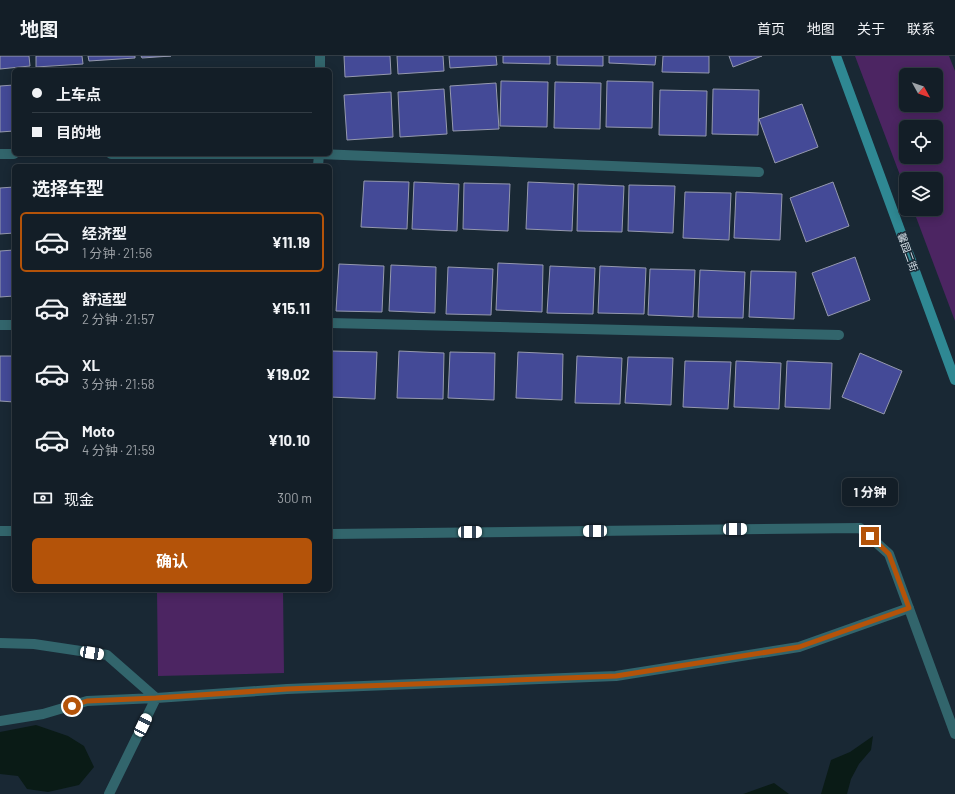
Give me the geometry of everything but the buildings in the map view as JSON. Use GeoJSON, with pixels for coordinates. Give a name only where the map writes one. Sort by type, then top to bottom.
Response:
{"type":"FeatureCollection","features":[{"type":"Feature","properties":{"kind":"street"},"geometry":{"type":"LineString","coordinates":[[320,56],[320,68]]}},
{"type":"Feature","properties":{"kind":"street","name":"馨园二街"},"geometry":{"type":"LineString","coordinates":[[836,56],[955,380]]}},
{"type":"Feature","properties":{"kind":"street"},"geometry":{"type":"LineString","coordinates":[[0,154],[12,154]]}},
{"type":"Feature","properties":{"kind":"street"},"geometry":{"type":"LineString","coordinates":[[332,155],[759,172]]}},
{"type":"Feature","properties":{"kind":"street"},"geometry":{"type":"LineString","coordinates":[[332,323],[839,335]]}},
{"type":"Feature","properties":{"kind":"street"},"geometry":{"type":"LineString","coordinates":[[0,325],[12,325]]}},
{"type":"Feature","properties":{"kind":"street"},"geometry":{"type":"LineString","coordinates":[[332,534],[860,528],[889,554],[954,730]]}},
{"type":"Feature","properties":{"kind":"street"},"geometry":{"type":"LineString","coordinates":[[0,531],[12,531]]}},
{"type":"Feature","properties":{"kind":"street"},"geometry":{"type":"LineString","coordinates":[[0,720],[43,714],[87,701],[295,689],[616,676],[799,647],[909,608]]}},
{"type":"Feature","properties":{"kind":"street"},"geometry":{"type":"LineString","coordinates":[[0,643],[34,644],[107,655],[156,698]]}},
{"type":"Feature","properties":{"kind":"street"},"geometry":{"type":"LineString","coordinates":[[109,794],[156,698]]}},
{"type":"Feature","properties":{"kind":"shaded area"},"geometry":{"type":"Polygon","coordinates":[[[855,56],[949,56],[955,71],[955,321],[916,216],[943,216],[943,172],[899,172],[855,56]]]}},
{"type":"Feature","properties":{"kind":"shaded area"},"geometry":{"type":"Polygon","coordinates":[[[157,592],[283,592],[284,673],[158,676],[157,592]]]}},
{"type":"Feature","properties":{"kind":"shaded area"},"geometry":{"type":"Polygon","coordinates":[[[36,725],[68,736],[84,746],[94,767],[79,785],[48,792],[27,789],[18,776],[0,774],[0,732],[36,725]]]}},
{"type":"Feature","properties":{"kind":"shaded area"},"geometry":{"type":"Polygon","coordinates":[[[873,736],[871,750],[859,764],[851,779],[847,794],[821,794],[831,760],[850,752],[873,736]]]}},
{"type":"Feature","properties":{"kind":"shaded area"},"geometry":{"type":"Polygon","coordinates":[[[774,783],[789,794],[743,794],[746,793],[774,783]]]}},
{"type":"Feature","properties":{"kind":"route"},"geometry":{"type":"LineString","coordinates":[[72,706],[87,701],[287,689],[616,676],[799,647],[909,608],[889,554],[870,536]]}}]}
